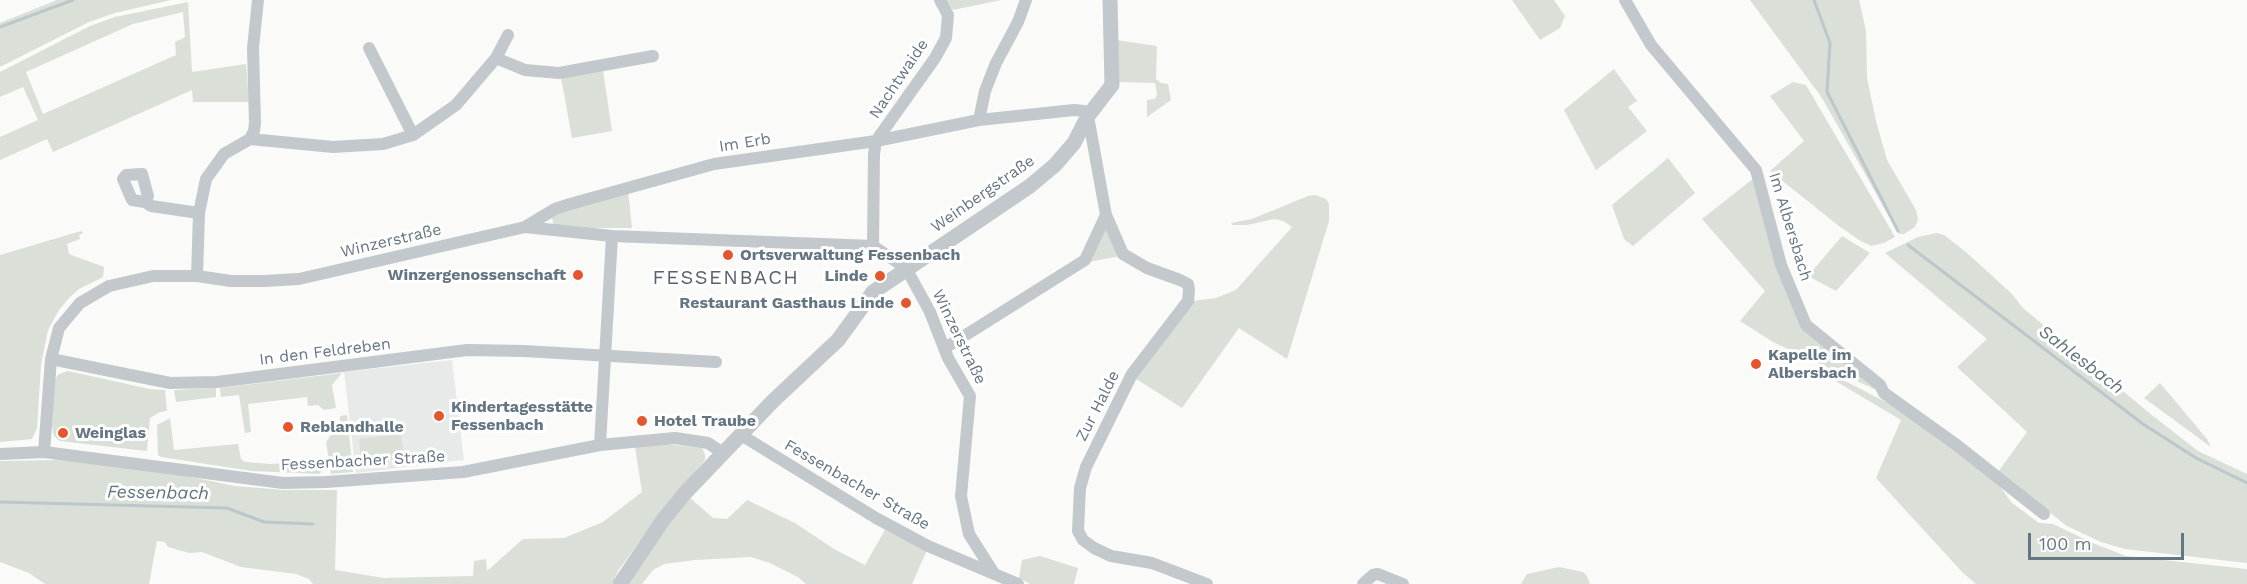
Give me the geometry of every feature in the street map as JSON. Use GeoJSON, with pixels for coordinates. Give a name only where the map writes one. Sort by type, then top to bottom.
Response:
{"type":"FeatureCollection","features":[{"type":"Feature","properties":{"kind":"street"},"geometry":{"type":"LineString","coordinates":[[197,276],[200,213],[206,179],[224,154],[249,139],[254,131],[253,48],[258,0]]}},
{"type":"Feature","properties":{"kind":"street","name":"Nachtwaide"},"geometry":{"type":"LineString","coordinates":[[876,141],[946,38],[948,15],[940,0]]}},
{"type":"Feature","properties":{"kind":"street"},"geometry":{"type":"LineString","coordinates":[[979,120],[985,91],[1026,0]]}},
{"type":"Feature","properties":{"kind":"street","name":"Weinbergstraße"},"geometry":{"type":"LineString","coordinates":[[620,584],[663,520],[773,401],[838,340],[873,292],[1030,186],[1055,165],[1074,143],[1088,116],[1112,85],[1110,0]]}},
{"type":"Feature","properties":{"kind":"street","name":"Im Albersbach"},"geometry":{"type":"LineString","coordinates":[[1625,0],[1651,45],[1756,170],[1781,265],[1806,324],[1880,385],[1884,393],[1976,460],[2044,514]]}},
{"type":"Feature","properties":{"kind":"street"},"geometry":{"type":"LineString","coordinates":[[249,139],[333,147],[383,144],[413,135],[456,105],[496,58],[508,35]]}},
{"type":"Feature","properties":{"kind":"street"},"geometry":{"type":"LineString","coordinates":[[369,48],[413,135]]}},
{"type":"Feature","properties":{"kind":"street"},"geometry":{"type":"LineString","coordinates":[[496,58],[525,69],[559,73],[653,56]]}},
{"type":"Feature","properties":{"kind":"street","name":"Im Erb"},"geometry":{"type":"LineString","coordinates":[[525,228],[555,209],[570,204],[735,160],[876,141],[979,120],[1074,110],[1084,111],[1088,116]]}},
{"type":"Feature","properties":{"kind":"street","name":"Zur Halde"},"geometry":{"type":"LineString","coordinates":[[1088,116],[1106,215],[1123,254],[1146,268],[1188,284],[1189,290],[1188,301],[1132,374],[1086,467],[1080,488],[1078,531],[1083,540],[1111,556],[1152,563],[1207,584]]}},
{"type":"Feature","properties":{"kind":"street"},"geometry":{"type":"LineString","coordinates":[[873,246],[876,141]]}},
{"type":"Feature","properties":{"kind":"street"},"geometry":{"type":"LineString","coordinates":[[145,202],[151,206],[200,213]]}},
{"type":"Feature","properties":{"kind":"street"},"geometry":{"type":"LineString","coordinates":[[945,348],[1085,260],[1106,215]]}},
{"type":"Feature","properties":{"kind":"street","name":"Winzerstraße"},"geometry":{"type":"LineString","coordinates":[[44,452],[51,359],[59,327],[80,303],[109,286],[153,276],[197,276],[264,281],[299,279],[525,228],[612,236],[873,246],[906,268],[970,396],[961,496],[969,534],[993,572]]}},
{"type":"Feature","properties":{"kind":"street"},"geometry":{"type":"LineString","coordinates":[[600,445],[612,236]]}},
{"type":"Feature","properties":{"kind":"street","name":"In den Feldreben"},"geometry":{"type":"LineString","coordinates":[[51,359],[170,383],[217,382],[467,350],[716,362]]}},
{"type":"Feature","properties":{"kind":"street","name":"Fessenbacher Straße"},"geometry":{"type":"LineString","coordinates":[[741,435],[886,524],[928,546],[993,572]]}},
{"type":"Feature","properties":{"kind":"street","name":"Fessenbacher Straße"},"geometry":{"type":"LineString","coordinates":[[0,454],[44,452],[151,464],[283,483],[463,472],[600,445],[675,438],[708,443],[723,453]]}},
{"type":"Feature","properties":{"kind":"street"},"geometry":{"type":"LineString","coordinates":[[993,572],[1017,584]]}},
{"type":"Feature","properties":{"kind":"street"},"geometry":{"type":"LineString","coordinates":[[1363,584],[1378,574],[1403,584]]}},
{"type":"Feature","properties":{"kind":"shaded area"},"geometry":{"type":"Polygon","coordinates":[[[57,0],[171,0],[115,13],[89,22],[0,67],[0,23],[57,0]]]}},
{"type":"Feature","properties":{"kind":"shaded area"},"geometry":{"type":"Polygon","coordinates":[[[946,0],[1001,0],[953,10],[946,0]]]}},
{"type":"Feature","properties":{"kind":"shaded area"},"geometry":{"type":"Polygon","coordinates":[[[1512,0],[1554,0],[1565,16],[1560,28],[1540,40],[1512,0]]]}},
{"type":"Feature","properties":{"kind":"shaded area"},"geometry":{"type":"Polygon","coordinates":[[[1750,0],[1859,0],[1866,31],[1867,78],[1876,121],[1887,160],[1916,210],[1918,219],[1915,227],[1904,234],[1899,234],[1822,98],[1750,0]]]}},
{"type":"Feature","properties":{"kind":"shaded area"},"geometry":{"type":"Polygon","coordinates":[[[188,2],[192,72],[246,64],[249,102],[193,102],[192,90],[53,152],[47,139],[0,160],[0,137],[38,120],[23,87],[0,97],[0,72],[90,26],[115,17],[188,2]],[[183,12],[133,24],[26,72],[43,114],[176,55],[175,42],[185,37],[183,12]]]}},
{"type":"Feature","properties":{"kind":"shaded area"},"geometry":{"type":"Polygon","coordinates":[[[1116,40],[1157,46],[1156,79],[1168,84],[1171,100],[1147,117],[1147,100],[1155,99],[1157,94],[1155,83],[1118,82],[1116,40]]]}},
{"type":"Feature","properties":{"kind":"shaded area"},"geometry":{"type":"Polygon","coordinates":[[[1614,69],[1637,101],[1628,107],[1647,131],[1596,170],[1564,110],[1614,69]]]}},
{"type":"Feature","properties":{"kind":"shaded area"},"geometry":{"type":"Polygon","coordinates":[[[603,71],[612,131],[572,138],[561,77],[603,71]]]}},
{"type":"Feature","properties":{"kind":"shaded area"},"geometry":{"type":"Polygon","coordinates":[[[1793,82],[1806,85],[1895,237],[1871,246],[1859,240],[1770,171],[1804,141],[1770,96],[1793,82]]]}},
{"type":"Feature","properties":{"kind":"shaded area"},"geometry":{"type":"Polygon","coordinates":[[[1668,158],[1695,193],[1633,246],[1624,239],[1612,205],[1668,158]]]}},
{"type":"Feature","properties":{"kind":"shaded area"},"geometry":{"type":"Polygon","coordinates":[[[1754,178],[1804,326],[1874,389],[1773,342],[1740,321],[1765,291],[1702,219],[1754,178]]]}},
{"type":"Feature","properties":{"kind":"shaded area"},"geometry":{"type":"Polygon","coordinates":[[[628,191],[632,228],[561,228],[553,224],[552,217],[557,212],[628,191]]]}},
{"type":"Feature","properties":{"kind":"shaded area"},"geometry":{"type":"Polygon","coordinates":[[[1315,195],[1326,199],[1329,204],[1329,221],[1287,359],[1239,328],[1182,408],[1133,377],[1193,301],[1216,298],[1236,290],[1292,227],[1283,221],[1274,219],[1247,225],[1232,225],[1231,223],[1252,219],[1315,195]]]}},
{"type":"Feature","properties":{"kind":"shaded area"},"geometry":{"type":"Polygon","coordinates":[[[1106,228],[1121,256],[1088,262],[1106,228]]]}},
{"type":"Feature","properties":{"kind":"shaded area"},"geometry":{"type":"Polygon","coordinates":[[[81,231],[83,233],[79,235],[80,239],[67,244],[69,254],[104,267],[103,277],[79,289],[70,297],[59,310],[48,330],[41,365],[37,428],[32,439],[0,442],[0,255],[81,231]]]}},
{"type":"Feature","properties":{"kind":"shaded area"},"geometry":{"type":"Polygon","coordinates":[[[1937,233],[1944,235],[1967,253],[2011,293],[2023,308],[2198,451],[2247,474],[2247,563],[2125,549],[2101,542],[2067,526],[1998,472],[2027,432],[1957,367],[1987,339],[1885,253],[1918,237],[1937,233]]]}},
{"type":"Feature","properties":{"kind":"shaded area"},"geometry":{"type":"Polygon","coordinates":[[[1842,236],[1870,253],[1836,291],[1808,276],[1842,236]]]}},
{"type":"Feature","properties":{"kind":"shaded area"},"geometry":{"type":"Polygon","coordinates":[[[452,360],[464,460],[356,473],[344,372],[452,360]]]}},
{"type":"Feature","properties":{"kind":"shaded area"},"geometry":{"type":"Polygon","coordinates":[[[1818,367],[1905,412],[1994,478],[2011,502],[2039,523],[2053,524],[2126,556],[2247,569],[2247,584],[1976,584],[1963,573],[1876,478],[1901,420],[1817,370],[1818,367]]]}},
{"type":"Feature","properties":{"kind":"shaded area"},"geometry":{"type":"Polygon","coordinates":[[[68,371],[150,389],[165,390],[167,411],[150,418],[147,451],[60,441],[54,436],[52,427],[54,380],[59,374],[68,371]]]}},
{"type":"Feature","properties":{"kind":"shaded area"},"geometry":{"type":"Polygon","coordinates":[[[342,373],[332,385],[336,408],[324,410],[318,405],[308,406],[307,397],[248,404],[251,432],[245,433],[239,395],[221,397],[220,388],[342,373]]]}},
{"type":"Feature","properties":{"kind":"shaded area"},"geometry":{"type":"Polygon","coordinates":[[[2160,383],[2207,439],[2211,447],[2144,398],[2160,383]]]}},
{"type":"Feature","properties":{"kind":"shaded area"},"geometry":{"type":"Polygon","coordinates":[[[216,388],[216,397],[176,402],[174,390],[216,388]]]}},
{"type":"Feature","properties":{"kind":"shaded area"},"geometry":{"type":"Polygon","coordinates":[[[347,415],[353,472],[331,474],[326,442],[340,423],[340,416],[347,415]]]}},
{"type":"Feature","properties":{"kind":"shaded area"},"geometry":{"type":"Polygon","coordinates":[[[170,418],[174,450],[238,444],[241,459],[245,462],[270,464],[302,462],[319,466],[322,468],[321,472],[319,474],[252,471],[161,457],[158,455],[157,425],[170,418]]]}},
{"type":"Feature","properties":{"kind":"shaded area"},"geometry":{"type":"Polygon","coordinates":[[[401,434],[404,458],[361,463],[359,439],[401,434]]]}},
{"type":"Feature","properties":{"kind":"shaded area"},"geometry":{"type":"Polygon","coordinates":[[[667,444],[702,448],[705,460],[655,520],[618,571],[612,584],[313,584],[309,579],[296,574],[241,567],[202,552],[189,553],[168,547],[165,542],[157,541],[149,584],[45,584],[29,573],[0,562],[0,461],[58,460],[146,468],[235,486],[283,490],[337,490],[335,570],[384,578],[473,576],[474,561],[486,559],[487,571],[523,539],[564,538],[603,522],[642,492],[635,447],[667,444]]]}},
{"type":"Feature","properties":{"kind":"shaded area"},"geometry":{"type":"Polygon","coordinates":[[[689,497],[713,518],[727,519],[747,500],[795,523],[834,549],[865,565],[885,530],[927,550],[912,584],[806,584],[798,577],[770,563],[751,557],[664,564],[653,570],[642,584],[624,584],[689,497]]]}},
{"type":"Feature","properties":{"kind":"shaded area"},"geometry":{"type":"Polygon","coordinates":[[[1040,556],[1078,568],[1074,584],[1030,584],[1019,578],[1022,560],[1040,556]]]}},
{"type":"Feature","properties":{"kind":"shaded area"},"geometry":{"type":"Polygon","coordinates":[[[1559,567],[1583,572],[1590,584],[1521,584],[1527,574],[1559,567]]]}},
{"type":"Feature","properties":{"kind":"waterway"},"geometry":{"type":"LineString","coordinates":[[0,27],[73,0]]}},
{"type":"Feature","properties":{"kind":"waterway","name":"Sahlesbach"},"geometry":{"type":"LineString","coordinates":[[1814,0],[1830,43],[1827,92],[1898,231]]}},
{"type":"Feature","properties":{"kind":"waterway","name":"Sahlesbach"},"geometry":{"type":"LineString","coordinates":[[1908,245],[2143,424],[2196,458],[2247,483]]}},
{"type":"Feature","properties":{"kind":"waterway","name":"Fessenbach"},"geometry":{"type":"LineString","coordinates":[[0,502],[227,508],[264,522],[313,524]]}},
{"type":"Feature","properties":{"kind":"place","name":"Ortsverwaltung Fessenbach"},"geometry":{"type":"Point","coordinates":[728,255]}},
{"type":"Feature","properties":{"kind":"place","name":"Winzergenossenschaft"},"geometry":{"type":"Point","coordinates":[578,275]}},
{"type":"Feature","properties":{"kind":"place","name":"Linde"},"geometry":{"type":"Point","coordinates":[880,276]}},
{"type":"Feature","properties":{"kind":"place","name":"Restaurant Gasthaus Linde"},"geometry":{"type":"Point","coordinates":[906,303]}},
{"type":"Feature","properties":{"kind":"place","name":"Kapelle im Albersbach"},"geometry":{"type":"Point","coordinates":[1756,364]}},
{"type":"Feature","properties":{"kind":"place","name":"Kindertagesstätte Fessenbach"},"geometry":{"type":"Point","coordinates":[439,416]}},
{"type":"Feature","properties":{"kind":"place","name":"Hotel Traube"},"geometry":{"type":"Point","coordinates":[642,421]}},
{"type":"Feature","properties":{"kind":"place","name":"Reblandhalle"},"geometry":{"type":"Point","coordinates":[288,427]}},
{"type":"Feature","properties":{"kind":"place","name":"Weinglas"},"geometry":{"type":"Point","coordinates":[63,433]}},
{"type":"Feature","properties":{"kind":"district","name":"FESSENBACH"},"geometry":{"type":"Point","coordinates":[726,278]}}]}
